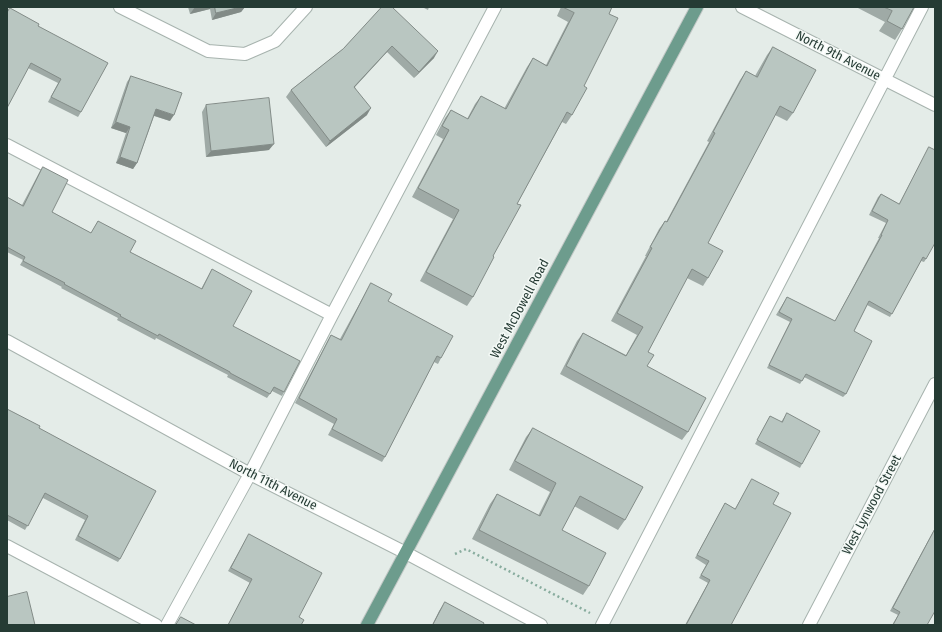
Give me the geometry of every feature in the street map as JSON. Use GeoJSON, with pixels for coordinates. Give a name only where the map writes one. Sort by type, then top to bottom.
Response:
{"type":"FeatureCollection","features":[{"type":"Feature","properties":{"kind":"main road","name":"West McDowell Road"},"geometry":{"type":"LineString","coordinates":[[368,625],[697,7]]}},
{"type":"Feature","properties":{"kind":"street"},"geometry":{"type":"LineString","coordinates":[[120,7],[208,51],[245,54],[275,41],[306,7]]}},
{"type":"Feature","properties":{"kind":"street"},"geometry":{"type":"LineString","coordinates":[[168,625],[250,474],[332,315],[495,7]]}},
{"type":"Feature","properties":{"kind":"street","name":"North 9th Avenue"},"geometry":{"type":"LineString","coordinates":[[742,7],[935,105]]}},
{"type":"Feature","properties":{"kind":"street"},"geometry":{"type":"LineString","coordinates":[[602,625],[922,7]]}},
{"type":"Feature","properties":{"kind":"street"},"geometry":{"type":"LineString","coordinates":[[7,145],[332,315]]}},
{"type":"Feature","properties":{"kind":"street","name":"North 11th Avenue"},"geometry":{"type":"LineString","coordinates":[[7,341],[250,474],[406,553],[541,625]]}},
{"type":"Feature","properties":{"kind":"street","name":"West Lynwood Street"},"geometry":{"type":"LineString","coordinates":[[809,625],[935,384]]}},
{"type":"Feature","properties":{"kind":"street"},"geometry":{"type":"LineString","coordinates":[[7,546],[156,625]]}},
{"type":"Feature","properties":{"kind":"path"},"geometry":{"type":"LineString","coordinates":[[455,554],[466,549],[590,613]]}},
{"type":"Feature","properties":{"kind":"building"},"geometry":{"type":"Polygon","coordinates":[[[215,7],[241,7],[216,13],[215,7]]]}},
{"type":"Feature","properties":{"kind":"building"},"geometry":{"type":"Polygon","coordinates":[[[382,7],[392,7],[438,51],[419,72],[392,46],[354,87],[371,108],[330,141],[291,90],[343,49],[382,7]]]}},
{"type":"Feature","properties":{"kind":"building"},"geometry":{"type":"Polygon","coordinates":[[[563,7],[612,7],[609,14],[618,18],[584,86],[587,88],[572,115],[567,112],[517,204],[521,205],[493,256],[494,257],[473,297],[426,272],[459,210],[418,188],[449,130],[442,126],[451,110],[468,119],[481,96],[506,109],[533,58],[547,66],[574,13],[563,7]]]}},
{"type":"Feature","properties":{"kind":"building"},"geometry":{"type":"Polygon","coordinates":[[[884,7],[914,7],[902,29],[887,21],[892,11],[884,7]]]}},
{"type":"Feature","properties":{"kind":"building"},"geometry":{"type":"Polygon","coordinates":[[[10,8],[39,24],[38,26],[108,63],[81,112],[51,97],[61,79],[31,63],[7,108],[7,13],[10,8]]]}},
{"type":"Feature","properties":{"kind":"building"},"geometry":{"type":"Polygon","coordinates":[[[773,47],[816,70],[793,113],[780,106],[708,243],[723,251],[708,278],[692,269],[648,352],[654,355],[647,366],[706,398],[688,432],[566,366],[583,333],[626,356],[643,327],[617,313],[652,248],[650,247],[665,221],[667,222],[715,133],[713,132],[746,71],[757,77],[773,47]]]}},
{"type":"Feature","properties":{"kind":"building"},"geometry":{"type":"Polygon","coordinates":[[[131,76],[182,93],[174,115],[156,109],[137,163],[120,157],[130,127],[116,122],[131,76]]]}},
{"type":"Feature","properties":{"kind":"building"},"geometry":{"type":"Polygon","coordinates":[[[269,98],[274,144],[211,151],[206,105],[269,98]]]}},
{"type":"Feature","properties":{"kind":"building"},"geometry":{"type":"Polygon","coordinates":[[[929,147],[935,150],[935,243],[926,259],[923,257],[892,314],[869,301],[854,331],[872,341],[846,394],[806,374],[802,381],[769,365],[792,319],[779,312],[787,297],[835,321],[882,235],[888,220],[872,211],[881,194],[899,204],[929,147]]]}},
{"type":"Feature","properties":{"kind":"building"},"geometry":{"type":"Polygon","coordinates":[[[43,167],[68,180],[52,212],[91,233],[98,221],[136,241],[130,252],[202,289],[212,269],[252,291],[233,326],[300,361],[284,392],[274,387],[270,394],[159,334],[158,336],[23,261],[25,257],[7,247],[7,197],[23,206],[43,167]]]}},
{"type":"Feature","properties":{"kind":"building"},"geometry":{"type":"Polygon","coordinates":[[[371,283],[392,294],[388,301],[453,336],[441,358],[437,356],[385,457],[332,429],[337,419],[299,398],[331,335],[341,340],[371,283]]]}},
{"type":"Feature","properties":{"kind":"building"},"geometry":{"type":"Polygon","coordinates":[[[7,409],[40,426],[39,428],[156,491],[120,559],[78,536],[88,516],[45,493],[28,526],[7,515],[7,409]]]}},
{"type":"Feature","properties":{"kind":"building"},"geometry":{"type":"Polygon","coordinates":[[[787,413],[820,431],[802,464],[757,440],[770,416],[782,422],[787,413]]]}},
{"type":"Feature","properties":{"kind":"building"},"geometry":{"type":"Polygon","coordinates":[[[533,428],[643,487],[625,520],[580,496],[562,530],[606,553],[589,586],[479,530],[497,494],[540,516],[556,483],[515,461],[533,428]]]}},
{"type":"Feature","properties":{"kind":"building"},"geometry":{"type":"Polygon","coordinates":[[[752,479],[779,493],[773,504],[791,513],[731,625],[686,625],[710,580],[701,575],[709,561],[697,555],[725,503],[735,509],[752,479]]]}},
{"type":"Feature","properties":{"kind":"building"},"geometry":{"type":"Polygon","coordinates":[[[935,529],[935,611],[927,625],[893,625],[900,612],[893,608],[935,529]]]}},
{"type":"Feature","properties":{"kind":"building"},"geometry":{"type":"Polygon","coordinates":[[[249,534],[322,573],[299,617],[304,620],[301,625],[228,625],[252,579],[231,568],[249,534]]]}},
{"type":"Feature","properties":{"kind":"building"},"geometry":{"type":"Polygon","coordinates":[[[27,592],[35,625],[7,625],[7,597],[27,592]]]}},
{"type":"Feature","properties":{"kind":"building"},"geometry":{"type":"Polygon","coordinates":[[[445,602],[484,623],[483,625],[433,625],[445,602]]]}},
{"type":"Feature","properties":{"kind":"building"},"geometry":{"type":"Polygon","coordinates":[[[181,617],[196,625],[176,625],[181,617]]]}}]}
